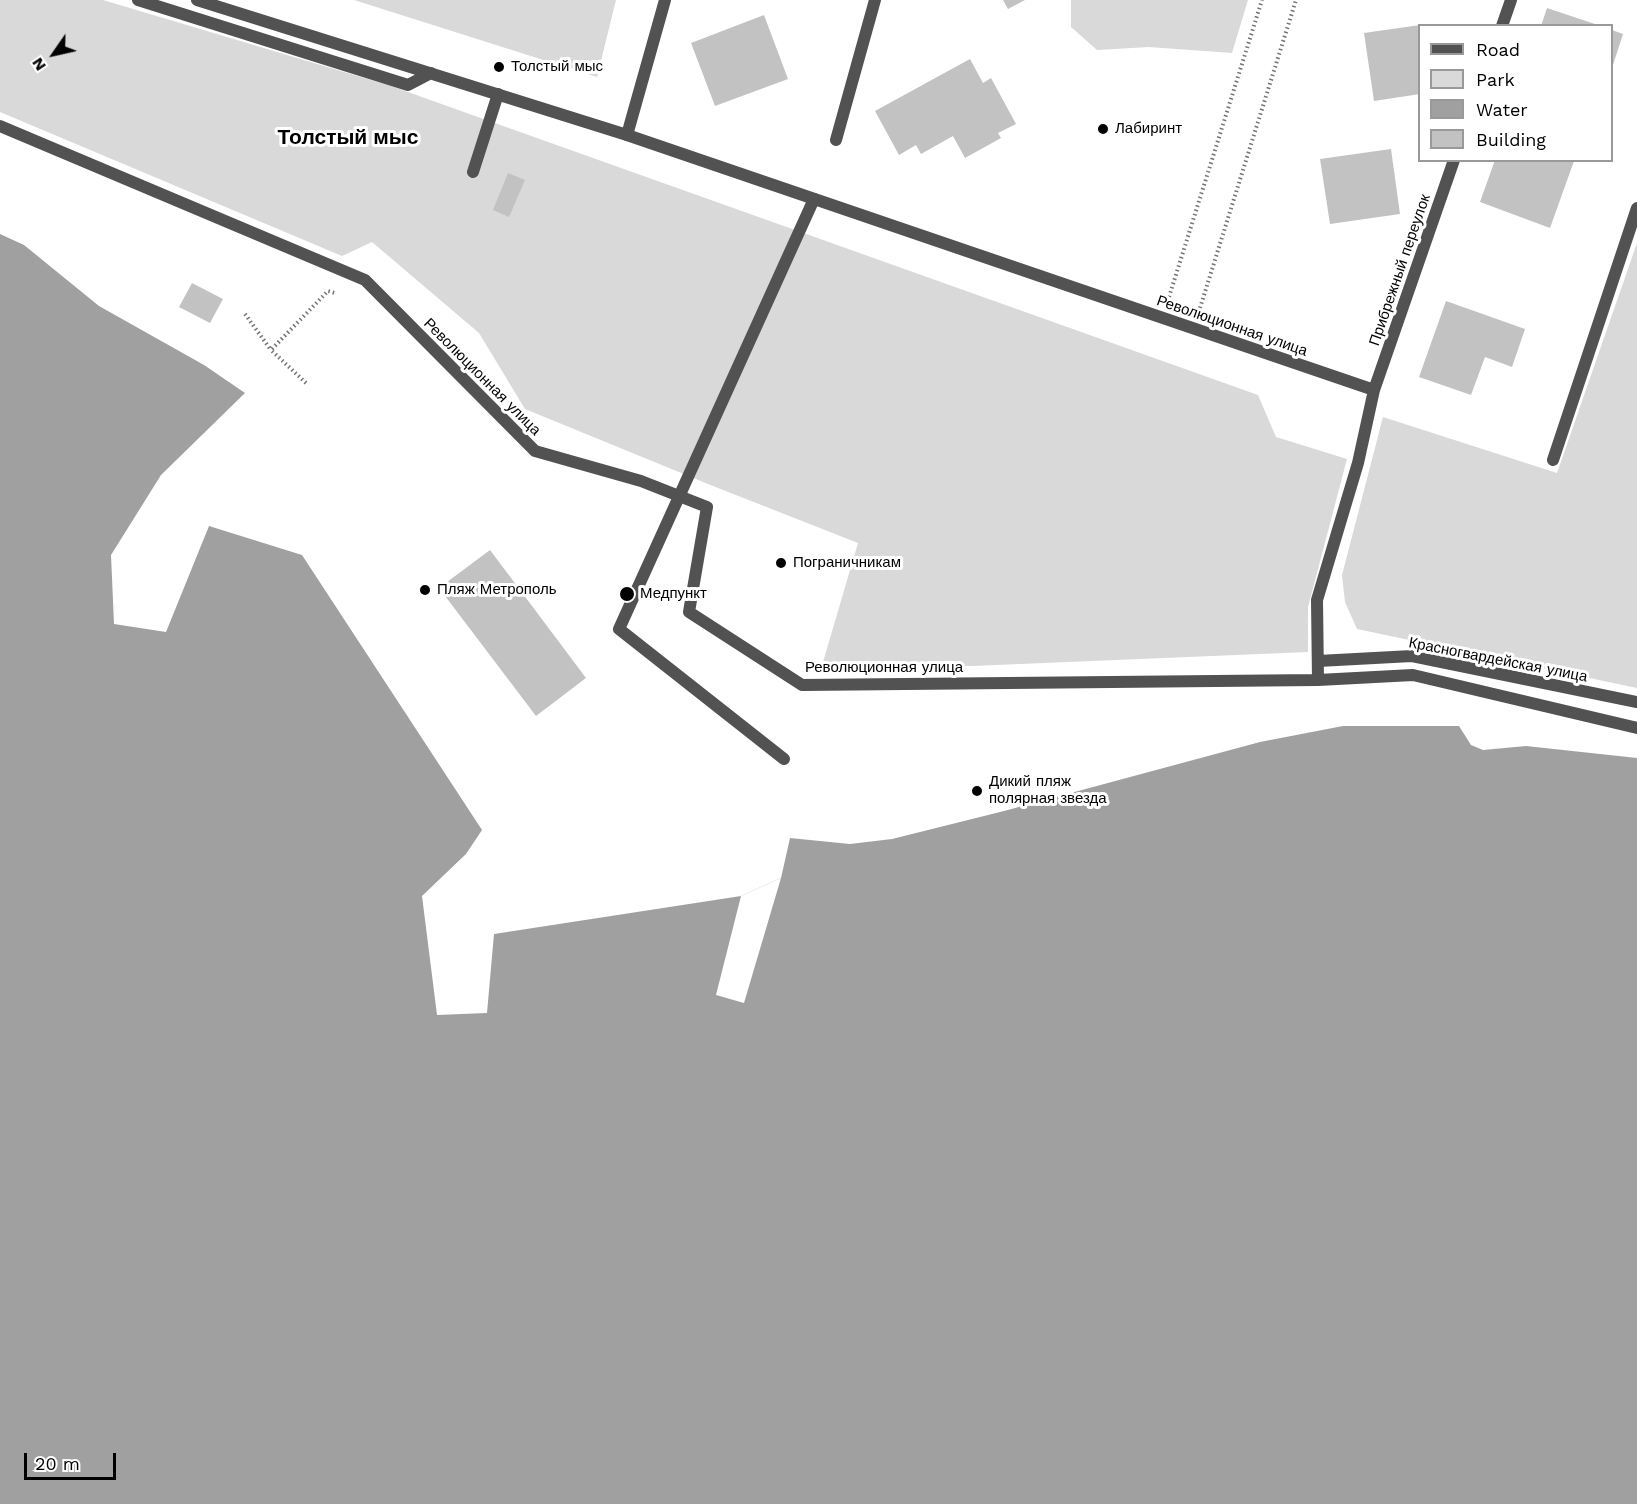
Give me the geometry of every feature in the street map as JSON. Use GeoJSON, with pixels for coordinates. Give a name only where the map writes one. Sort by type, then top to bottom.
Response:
{"type":"FeatureCollection","features":[{"type":"Feature","properties":{"kind":"street"},"geometry":{"type":"LineString","coordinates":[[138,0],[408,85],[431,73]]}},
{"type":"Feature","properties":{"kind":"street","name":"Революционная улица"},"geometry":{"type":"LineString","coordinates":[[197,0],[627,135],[1374,390]]}},
{"type":"Feature","properties":{"kind":"street"},"geometry":{"type":"LineString","coordinates":[[627,135],[665,0]]}},
{"type":"Feature","properties":{"kind":"street"},"geometry":{"type":"LineString","coordinates":[[836,140],[875,0]]}},
{"type":"Feature","properties":{"kind":"street"},"geometry":{"type":"LineString","coordinates":[[1503,24],[1511,0]]}},
{"type":"Feature","properties":{"kind":"street"},"geometry":{"type":"LineString","coordinates":[[474,172],[498,94]]}},
{"type":"Feature","properties":{"kind":"street","name":"Революционная улица"},"geometry":{"type":"LineString","coordinates":[[0,126],[365,280],[535,451],[641,481],[707,507],[689,612],[802,685],[1318,680],[1413,675],[1637,728]]}},
{"type":"Feature","properties":{"kind":"street","name":"Прибрежный переулок"},"geometry":{"type":"LineString","coordinates":[[1318,680],[1317,600],[1358,463],[1374,390],[1453,162]]}},
{"type":"Feature","properties":{"kind":"street"},"geometry":{"type":"LineString","coordinates":[[784,759],[619,629],[814,199]]}},
{"type":"Feature","properties":{"kind":"street"},"geometry":{"type":"LineString","coordinates":[[1553,460],[1637,208]]}},
{"type":"Feature","properties":{"kind":"street","name":"Красногвардейская улица"},"geometry":{"type":"LineString","coordinates":[[1318,661],[1412,656],[1637,702]]}},
{"type":"Feature","properties":{"kind":"path"},"geometry":{"type":"LineString","coordinates":[[1167,303],[1262,0]]}},
{"type":"Feature","properties":{"kind":"path"},"geometry":{"type":"LineString","coordinates":[[1198,314],[1296,0]]}},
{"type":"Feature","properties":{"kind":"path"},"geometry":{"type":"LineString","coordinates":[[271,350],[328,291],[339,295]]}},
{"type":"Feature","properties":{"kind":"path"},"geometry":{"type":"LineString","coordinates":[[245,315],[271,350],[306,383]]}},
{"type":"Feature","properties":{"kind":"green space"},"geometry":{"type":"Polygon","coordinates":[[[0,0],[103,0],[391,86],[1258,395],[1276,437],[1347,459],[1308,607],[1308,652],[972,666],[823,662],[858,543],[525,409],[479,333],[372,242],[342,256],[0,112],[0,0]]]}},
{"type":"Feature","properties":{"kind":"green space"},"geometry":{"type":"Polygon","coordinates":[[[354,0],[616,0],[597,77],[354,0]]]}},
{"type":"Feature","properties":{"kind":"green space"},"geometry":{"type":"Polygon","coordinates":[[[1071,0],[1248,0],[1232,53],[1149,47],[1097,50],[1071,27],[1071,0]]]}},
{"type":"Feature","properties":{"kind":"green space"},"geometry":{"type":"Polygon","coordinates":[[[1637,243],[1637,688],[1357,629],[1345,602],[1342,575],[1383,417],[1557,473],[1637,243]]]}},
{"type":"Feature","properties":{"kind":"water"},"geometry":{"type":"Polygon","coordinates":[[[0,234],[24,245],[99,306],[204,365],[245,393],[161,475],[111,555],[114,624],[166,632],[209,526],[302,555],[482,830],[466,854],[422,896],[437,1015],[487,1013],[494,934],[741,896],[781,878],[790,838],[850,844],[892,839],[1260,742],[1343,726],[1459,726],[1471,745],[1483,750],[1526,746],[1637,758],[1637,1504],[0,1504],[0,234]]]}},
{"type":"Feature","properties":{"kind":"pier"},"geometry":{"type":"Polygon","coordinates":[[[781,878],[744,1003],[716,995],[741,896],[781,878]]]}},
{"type":"Feature","properties":{"kind":"building"},"geometry":{"type":"Polygon","coordinates":[[[1003,0],[1025,0],[1008,9],[1003,0]]]}},
{"type":"Feature","properties":{"kind":"building"},"geometry":{"type":"Polygon","coordinates":[[[1547,8],[1595,24],[1542,24],[1547,8]]]}},
{"type":"Feature","properties":{"kind":"building"},"geometry":{"type":"Polygon","coordinates":[[[764,15],[788,79],[715,106],[691,43],[764,15]]]}},
{"type":"Feature","properties":{"kind":"building"},"geometry":{"type":"Polygon","coordinates":[[[1418,25],[1418,94],[1374,101],[1364,33],[1418,25]]]}},
{"type":"Feature","properties":{"kind":"building"},"geometry":{"type":"Polygon","coordinates":[[[1613,30],[1623,34],[1613,65],[1613,30]]]}},
{"type":"Feature","properties":{"kind":"building"},"geometry":{"type":"Polygon","coordinates":[[[970,59],[983,83],[991,78],[1016,124],[998,133],[1001,138],[965,158],[953,136],[921,154],[916,145],[899,155],[875,111],[970,59]]]}},
{"type":"Feature","properties":{"kind":"building"},"geometry":{"type":"Polygon","coordinates":[[[1391,149],[1400,214],[1330,224],[1320,159],[1391,149]]]}},
{"type":"Feature","properties":{"kind":"building"},"geometry":{"type":"Polygon","coordinates":[[[1494,162],[1574,162],[1550,228],[1480,202],[1494,162]]]}},
{"type":"Feature","properties":{"kind":"building"},"geometry":{"type":"Polygon","coordinates":[[[508,173],[525,180],[509,217],[493,210],[508,173]]]}},
{"type":"Feature","properties":{"kind":"building"},"geometry":{"type":"Polygon","coordinates":[[[192,283],[223,299],[210,323],[179,307],[192,283]]]}},
{"type":"Feature","properties":{"kind":"building"},"geometry":{"type":"Polygon","coordinates":[[[1446,301],[1525,329],[1512,367],[1485,357],[1471,395],[1419,377],[1446,301]]]}},
{"type":"Feature","properties":{"kind":"building"},"geometry":{"type":"Polygon","coordinates":[[[490,550],[586,678],[536,716],[439,588],[490,550]]]}},
{"type":"Feature","properties":{"kind":"place","name":"Толстый мыс"},"geometry":{"type":"Point","coordinates":[499,67]}},
{"type":"Feature","properties":{"kind":"place","name":"Лабиринт"},"geometry":{"type":"Point","coordinates":[1103,129]}},
{"type":"Feature","properties":{"kind":"place","name":"Пограничникам"},"geometry":{"type":"Point","coordinates":[781,563]}},
{"type":"Feature","properties":{"kind":"place","name":"Пляж Метрополь"},"geometry":{"type":"Point","coordinates":[425,590]}},
{"type":"Feature","properties":{"kind":"place","name":"Медпункт"},"geometry":{"type":"Point","coordinates":[627,594]}},
{"type":"Feature","properties":{"kind":"place","name":"Дикий пляж полярная звезда"},"geometry":{"type":"Point","coordinates":[977,791]}},
{"type":"Feature","properties":{"kind":"district","name":"Толстый мыс"},"geometry":{"type":"Point","coordinates":[348,138]}}]}
